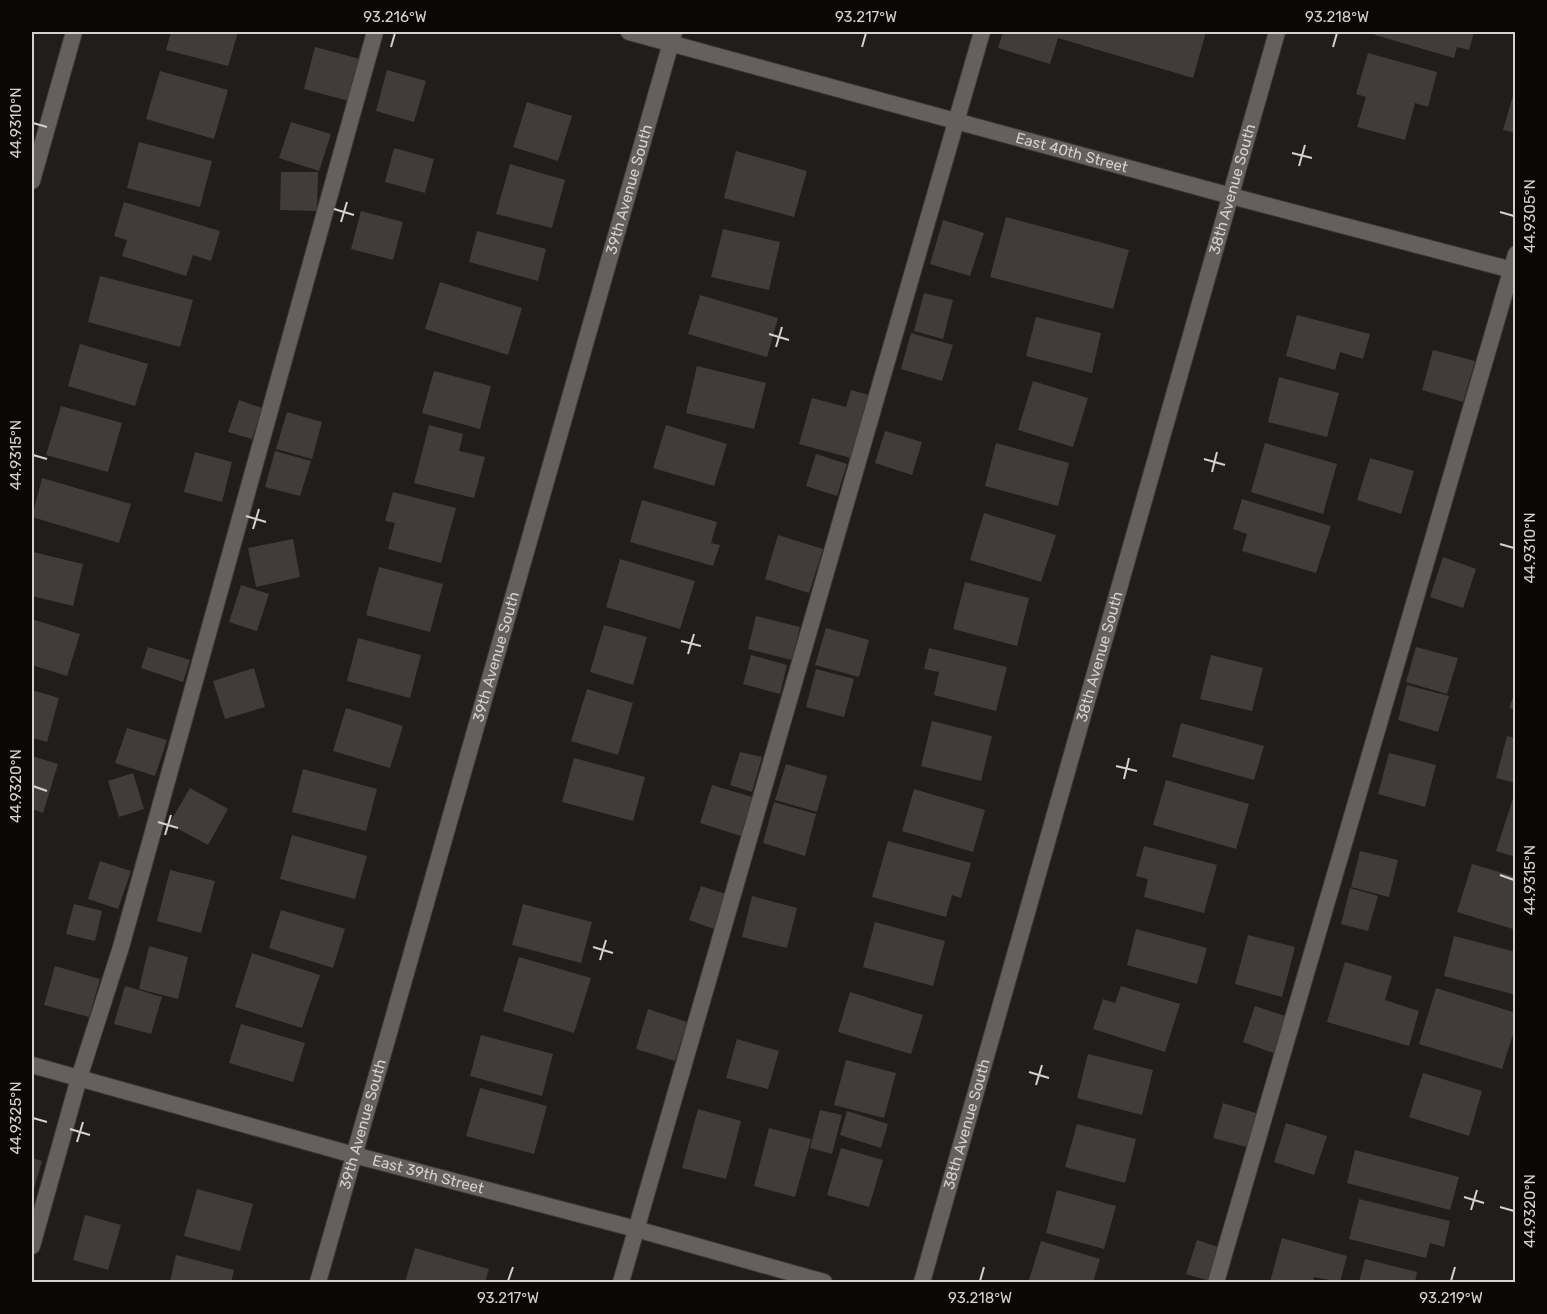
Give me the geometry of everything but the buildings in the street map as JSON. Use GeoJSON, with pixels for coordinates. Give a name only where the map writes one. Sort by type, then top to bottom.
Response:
{"type":"FeatureCollection","features":[{"type":"Feature","properties":{"kind":"street"},"geometry":{"type":"LineString","coordinates":[[32,181],[74,32]]}},
{"type":"Feature","properties":{"kind":"street"},"geometry":{"type":"LineString","coordinates":[[32,1246],[79,1078],[121,947],[375,32]]}},
{"type":"Feature","properties":{"kind":"street","name":"East 40th Street"},"geometry":{"type":"LineString","coordinates":[[629,32],[672,37],[957,121],[1231,196],[1514,265]]}},
{"type":"Feature","properties":{"kind":"street"},"geometry":{"type":"LineString","coordinates":[[621,1282],[982,32]]}},
{"type":"Feature","properties":{"kind":"street","name":"38th Avenue South"},"geometry":{"type":"LineString","coordinates":[[922,1282],[1277,32]]}},
{"type":"Feature","properties":{"kind":"street","name":"39th Avenue South"},"geometry":{"type":"LineString","coordinates":[[318,1282],[672,37]]}},
{"type":"Feature","properties":{"kind":"street"},"geometry":{"type":"LineString","coordinates":[[1216,1282],[1514,265]]}},
{"type":"Feature","properties":{"kind":"street","name":"East 39th Street"},"geometry":{"type":"LineString","coordinates":[[32,1065],[824,1282]]}}]}
